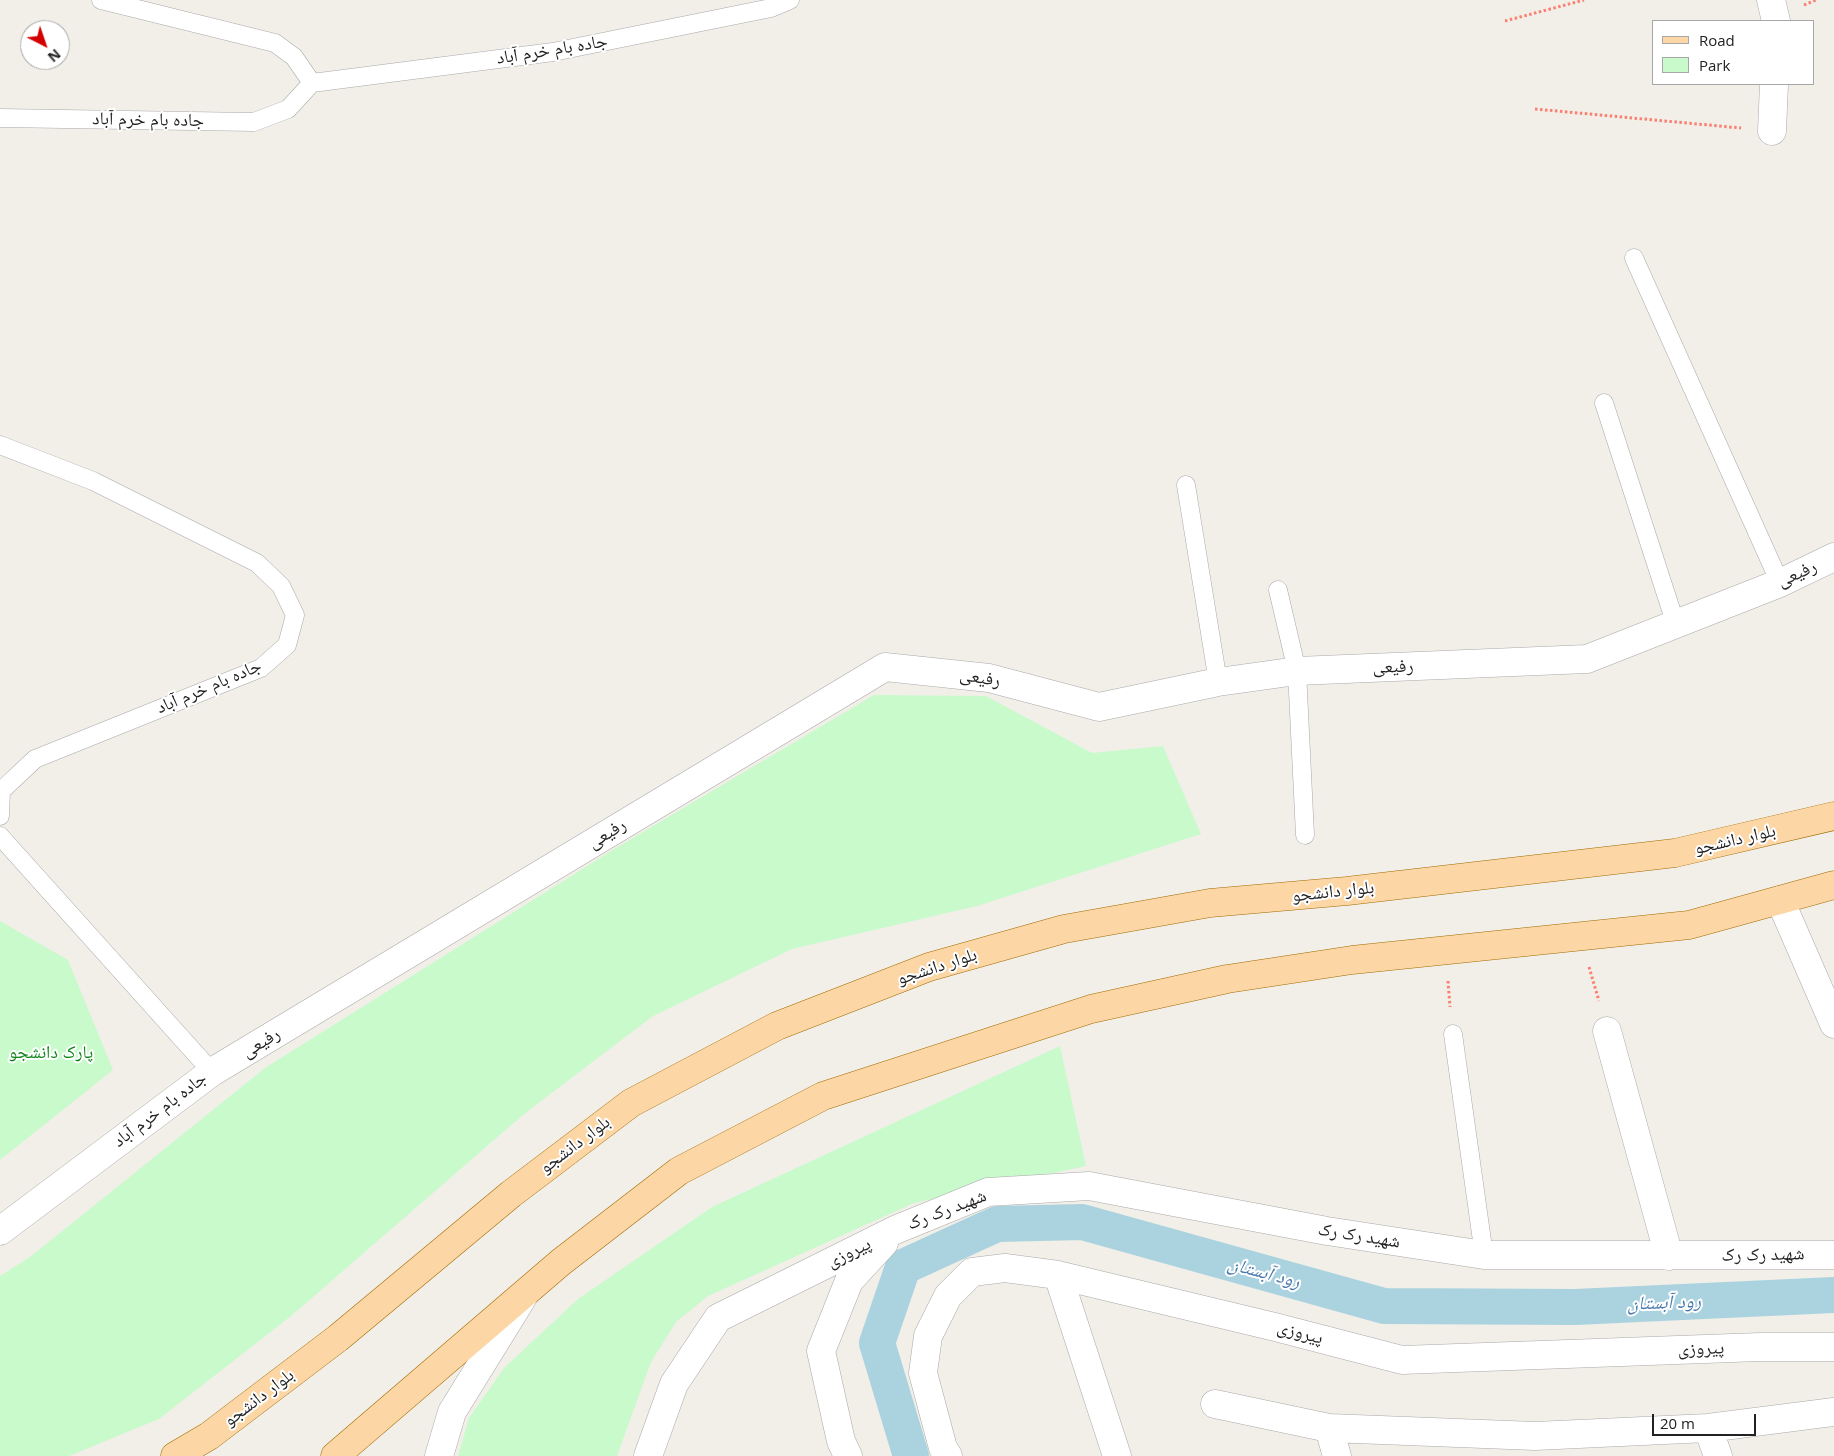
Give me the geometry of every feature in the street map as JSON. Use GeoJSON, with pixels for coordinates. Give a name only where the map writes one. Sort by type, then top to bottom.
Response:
{"type":"FeatureCollection","features":[{"type":"Feature","properties":{"kind":"main road","name":"بلوار دانشجو"},"geometry":{"type":"LineString","coordinates":[[175,1456],[209,1436],[338,1338],[511,1194],[631,1103],[777,1026],[929,967],[1064,928],[1210,904],[1347,891],[1676,853],[1834,816]]}},
{"type":"Feature","properties":{"kind":"main road"},"geometry":{"type":"LineString","coordinates":[[335,1456],[528,1290],[679,1171],[823,1096],[1091,1010],[1227,979],[1352,960],[1689,925],[1834,885]]}},
{"type":"Feature","properties":{"kind":"street"},"geometry":{"type":"LineString","coordinates":[[1771,0],[1776,20]]}},
{"type":"Feature","properties":{"kind":"street"},"geometry":{"type":"LineString","coordinates":[[1772,131],[1774,85]]}},
{"type":"Feature","properties":{"kind":"street","name":"رفیعی"},"geometry":{"type":"LineString","coordinates":[[212,1072],[885,667],[989,678],[1099,707],[1218,682],[1297,671],[1587,659],[1675,622],[1780,582],[1834,557]]}},
{"type":"Feature","properties":{"kind":"street"},"geometry":{"type":"LineString","coordinates":[[1780,900],[1834,1024]]}},
{"type":"Feature","properties":{"kind":"street"},"geometry":{"type":"LineString","coordinates":[[1607,1031],[1669,1256]]}},
{"type":"Feature","properties":{"kind":"street","name":"جاده بام خرم آباد"},"geometry":{"type":"LineString","coordinates":[[0,1231],[212,1072]]}},
{"type":"Feature","properties":{"kind":"street","name":"شهید رک رک"},"geometry":{"type":"LineString","coordinates":[[895,1230],[988,1192],[1089,1186],[1327,1231],[1484,1255],[1834,1255]]}},
{"type":"Feature","properties":{"kind":"street","name":"پیروزی"},"geometry":{"type":"LineString","coordinates":[[648,1456],[674,1384],[718,1318],[895,1230]]}},
{"type":"Feature","properties":{"kind":"street","name":"پیروزی"},"geometry":{"type":"LineString","coordinates":[[848,1456],[841,1440],[821,1351],[848,1281],[895,1230]]}},
{"type":"Feature","properties":{"kind":"street","name":"پیروزی"},"geometry":{"type":"LineString","coordinates":[[948,1456],[943,1448],[923,1373],[928,1336],[948,1296],[972,1272],[1004,1268],[1058,1274],[1402,1360],[1760,1347],[1834,1347]]}},
{"type":"Feature","properties":{"kind":"street"},"geometry":{"type":"LineString","coordinates":[[1058,1274],[1117,1456]]}},
{"type":"Feature","properties":{"kind":"street"},"geometry":{"type":"LineString","coordinates":[[438,1456],[452,1412],[528,1290]]}},
{"type":"Feature","properties":{"kind":"street"},"geometry":{"type":"LineString","coordinates":[[1214,1404],[1329,1428],[1535,1436],[1708,1428],[1834,1412]]}},
{"type":"Feature","properties":{"kind":"street"},"geometry":{"type":"LineString","coordinates":[[1329,1428],[1337,1456]]}},
{"type":"Feature","properties":{"kind":"street"},"geometry":{"type":"LineString","coordinates":[[1708,1428],[1718,1456]]}},
{"type":"Feature","properties":{"kind":"lane"},"geometry":{"type":"LineString","coordinates":[[101,0],[275,43],[294,57],[312,83]]}},
{"type":"Feature","properties":{"kind":"lane","name":"جاده بام خرم آباد"},"geometry":{"type":"LineString","coordinates":[[0,118],[254,122],[288,109],[312,83],[553,52],[771,8],[790,0]]}},
{"type":"Feature","properties":{"kind":"lane"},"geometry":{"type":"LineString","coordinates":[[1634,258],[1780,582]]}},
{"type":"Feature","properties":{"kind":"lane"},"geometry":{"type":"LineString","coordinates":[[1604,404],[1675,622]]}},
{"type":"Feature","properties":{"kind":"lane","name":"جاده بام خرم آباد"},"geometry":{"type":"LineString","coordinates":[[0,445],[93,481],[257,563],[281,586],[295,615],[287,644],[261,668],[35,759],[1,791],[0,816]]}},
{"type":"Feature","properties":{"kind":"lane"},"geometry":{"type":"LineString","coordinates":[[1186,486],[1218,682]]}},
{"type":"Feature","properties":{"kind":"lane"},"geometry":{"type":"LineString","coordinates":[[1278,590],[1297,671],[1305,835]]}},
{"type":"Feature","properties":{"kind":"lane","name":"جاده بام خرم آباد"},"geometry":{"type":"LineString","coordinates":[[0,836],[212,1072]]}},
{"type":"Feature","properties":{"kind":"lane"},"geometry":{"type":"LineString","coordinates":[[1453,1034],[1484,1255]]}},
{"type":"Feature","properties":{"kind":"path"},"geometry":{"type":"LineString","coordinates":[[1505,21],[1584,0]]}},
{"type":"Feature","properties":{"kind":"path"},"geometry":{"type":"LineString","coordinates":[[1535,109],[1772,131]]}},
{"type":"Feature","properties":{"kind":"path"},"geometry":{"type":"LineString","coordinates":[[1580,936],[1607,1031]]}},
{"type":"Feature","properties":{"kind":"path"},"geometry":{"type":"LineString","coordinates":[[1445,951],[1453,1034]]}},
{"type":"Feature","properties":{"kind":"green space"},"geometry":{"type":"Polygon","coordinates":[[[874,695],[986,696],[1092,753],[1163,746],[1201,834],[977,906],[792,949],[653,1016],[524,1114],[291,1316],[159,1419],[69,1456],[0,1456],[0,1276],[30,1257],[265,1068],[616,848],[874,695]]]}},
{"type":"Feature","properties":{"kind":"green space","name":"پارک دانشجو"},"geometry":{"type":"Polygon","coordinates":[[[0,921],[68,960],[113,1070],[0,1160],[0,921]]]}},
{"type":"Feature","properties":{"kind":"green space"},"geometry":{"type":"Polygon","coordinates":[[[1060,1046],[1086,1166],[914,1203],[708,1296],[676,1322],[651,1362],[617,1456],[458,1456],[469,1418],[504,1368],[578,1299],[712,1207],[1060,1046]]]}},
{"type":"Feature","properties":{"kind":"waterway","name":"رود آبستان"},"geometry":{"type":"LineString","coordinates":[[911,1456],[877,1343],[903,1267],[997,1224],[1082,1222],[1384,1306],[1575,1307],[1834,1295]]}}]}
